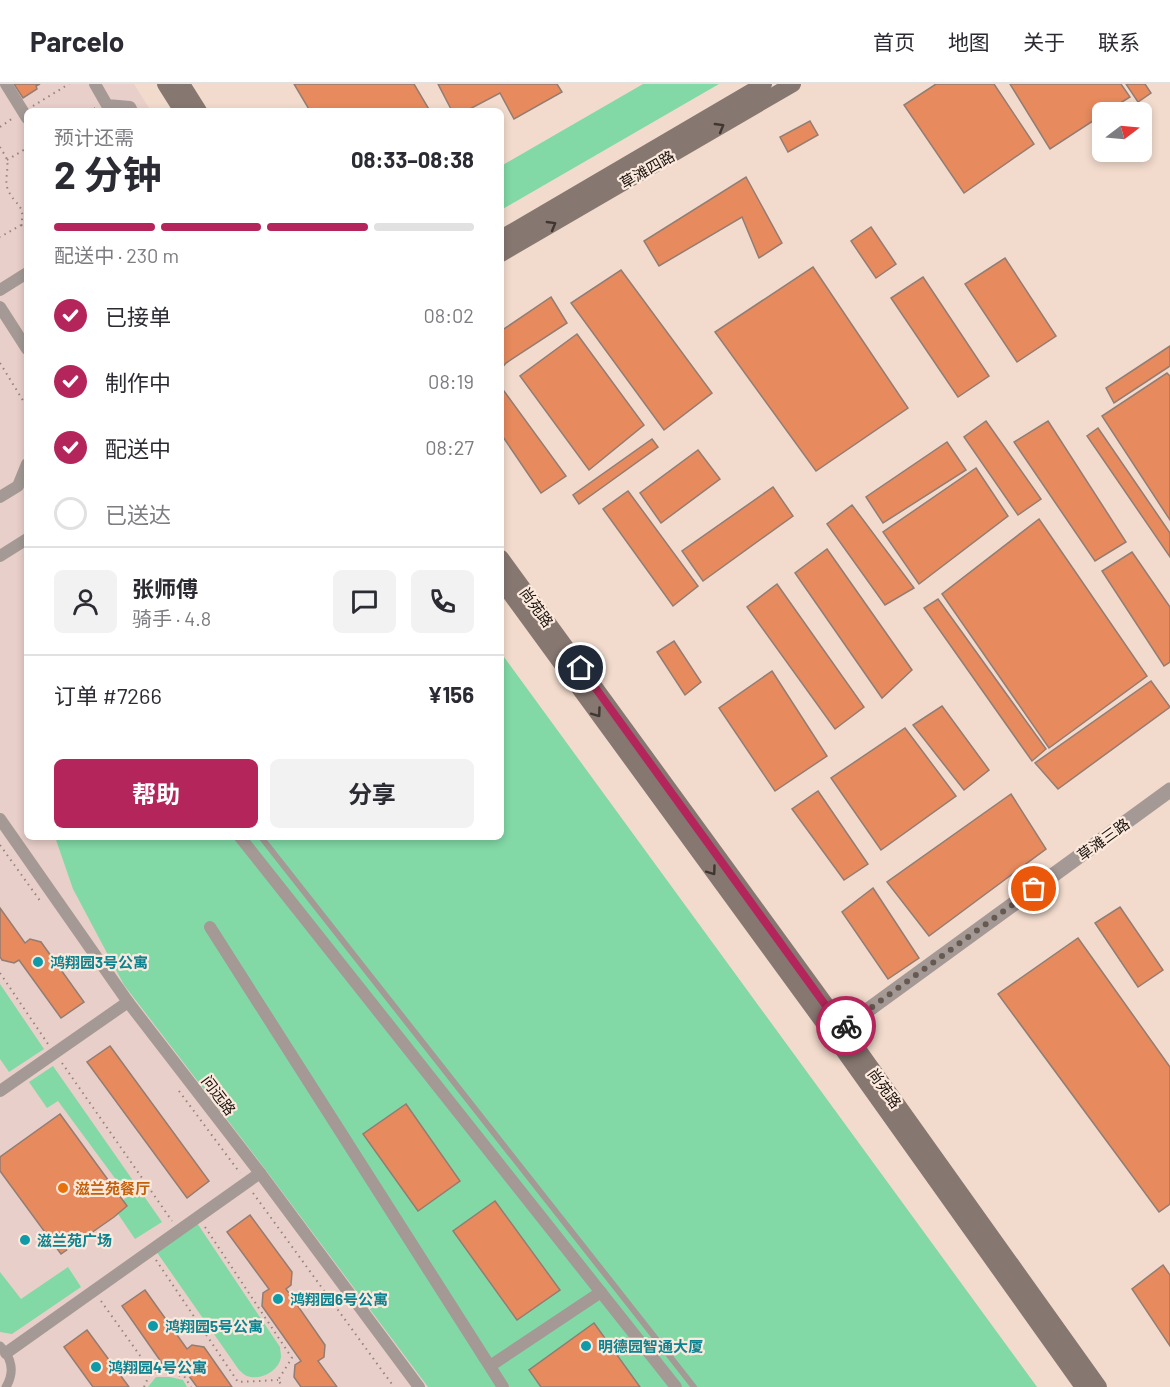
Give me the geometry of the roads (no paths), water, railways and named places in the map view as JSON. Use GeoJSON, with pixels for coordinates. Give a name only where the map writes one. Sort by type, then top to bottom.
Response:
{"type":"FeatureCollection","features":[{"type":"Feature","properties":{"kind":"main road"},"geometry":{"type":"LineString","coordinates":[[165,84],[180,108]]}},
{"type":"Feature","properties":{"kind":"main road"},"geometry":{"type":"LineString","coordinates":[[182,84],[198,108]]}},
{"type":"Feature","properties":{"kind":"main road","name":"草滩四路"},"geometry":{"type":"LineString","coordinates":[[504,236],[764,84]]}},
{"type":"Feature","properties":{"kind":"main road","name":"草滩四路"},"geometry":{"type":"LineString","coordinates":[[504,252],[793,84]]}},
{"type":"Feature","properties":{"kind":"main road","name":"尚苑路"},"geometry":{"type":"LineString","coordinates":[[504,562],[838,1032],[1083,1387]]}},
{"type":"Feature","properties":{"kind":"main road","name":"尚苑路"},"geometry":{"type":"LineString","coordinates":[[504,585],[838,1032],[1099,1387]]}},
{"type":"Feature","properties":{"kind":"street"},"geometry":{"type":"LineString","coordinates":[[6,84],[24,113]]}},
{"type":"Feature","properties":{"kind":"street"},"geometry":{"type":"LineString","coordinates":[[95,84],[107,105],[130,108]]}},
{"type":"Feature","properties":{"kind":"street"},"geometry":{"type":"LineString","coordinates":[[0,291],[24,275]]}},
{"type":"Feature","properties":{"kind":"street"},"geometry":{"type":"LineString","coordinates":[[0,307],[24,344]]}},
{"type":"Feature","properties":{"kind":"street"},"geometry":{"type":"LineString","coordinates":[[0,497],[18,486],[24,471]]}},
{"type":"Feature","properties":{"kind":"street"},"geometry":{"type":"LineString","coordinates":[[0,556],[24,541]]}},
{"type":"Feature","properties":{"kind":"street","name":"草滩三路"},"geometry":{"type":"LineString","coordinates":[[838,1032],[1170,790]]}},
{"type":"Feature","properties":{"kind":"street","name":"问远路"},"geometry":{"type":"LineString","coordinates":[[0,819],[128,1002],[260,1173],[419,1387]]}},
{"type":"Feature","properties":{"kind":"street"},"geometry":{"type":"LineString","coordinates":[[242,840],[676,1387]]}},
{"type":"Feature","properties":{"kind":"street"},"geometry":{"type":"LineString","coordinates":[[210,927],[503,1387]]}},
{"type":"Feature","properties":{"kind":"street"},"geometry":{"type":"LineString","coordinates":[[0,1091],[128,1002]]}},
{"type":"Feature","properties":{"kind":"street"},"geometry":{"type":"LineString","coordinates":[[11,1385],[10,1361],[3,1350],[94,1291],[260,1173]]}},
{"type":"Feature","properties":{"kind":"street"},"geometry":{"type":"LineString","coordinates":[[490,1366],[601,1292]]}},
{"type":"Feature","properties":{"kind":"lane"},"geometry":{"type":"LineString","coordinates":[[263,840],[694,1387]]}},
{"type":"Feature","properties":{"kind":"place","name":"鸿翔园3号公寓"},"geometry":{"type":"Point","coordinates":[38,962]}},
{"type":"Feature","properties":{"kind":"place","name":"滋兰苑餐厅"},"geometry":{"type":"Point","coordinates":[63,1188]}},
{"type":"Feature","properties":{"kind":"place","name":"滋兰苑广场"},"geometry":{"type":"Point","coordinates":[25,1240]}},
{"type":"Feature","properties":{"kind":"place","name":"鸿翔园6号公寓"},"geometry":{"type":"Point","coordinates":[278,1299]}},
{"type":"Feature","properties":{"kind":"place","name":"鸿翔园5号公寓"},"geometry":{"type":"Point","coordinates":[153,1326]}},
{"type":"Feature","properties":{"kind":"place","name":"明德园智通大厦"},"geometry":{"type":"Point","coordinates":[586,1346]}},
{"type":"Feature","properties":{"kind":"place","name":"鸿翔园4号公寓"},"geometry":{"type":"Point","coordinates":[96,1367]}}]}
